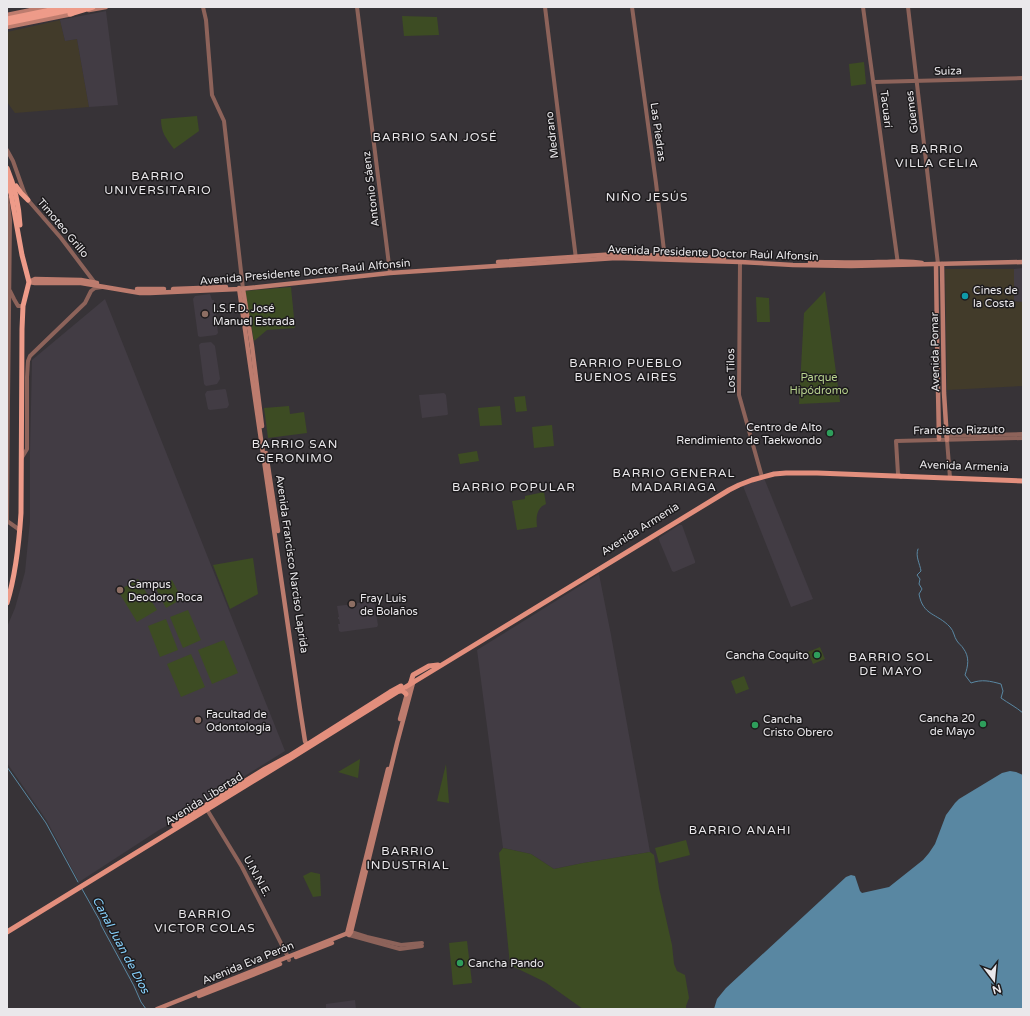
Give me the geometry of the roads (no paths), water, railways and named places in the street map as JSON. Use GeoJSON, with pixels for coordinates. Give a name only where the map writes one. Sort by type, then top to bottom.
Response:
{"type":"FeatureCollection","features":[{"type":"Feature","properties":{"kind":"highway"},"geometry":{"type":"LineString","coordinates":[[7,18],[65,7]]}},
{"type":"Feature","properties":{"kind":"highway"},"geometry":{"type":"LineString","coordinates":[[7,25],[85,7]]}},
{"type":"Feature","properties":{"kind":"highway"},"geometry":{"type":"LineString","coordinates":[[70,14],[93,7]]}},
{"type":"Feature","properties":{"kind":"highway"},"geometry":{"type":"LineString","coordinates":[[7,18],[20,12]]}},
{"type":"Feature","properties":{"kind":"highway"},"geometry":{"type":"LineString","coordinates":[[7,25],[24,24]]}},
{"type":"Feature","properties":{"kind":"highway"},"geometry":{"type":"LineString","coordinates":[[7,168],[9,179],[14,187],[20,214],[20,240],[29,282],[23,306],[22,329],[20,531],[16,570],[7,603]]}},
{"type":"Feature","properties":{"kind":"highway"},"geometry":{"type":"LineString","coordinates":[[9,179],[28,200]]}},
{"type":"Feature","properties":{"kind":"main road"},"geometry":{"type":"LineString","coordinates":[[7,14],[46,7]]}},
{"type":"Feature","properties":{"kind":"main road"},"geometry":{"type":"LineString","coordinates":[[24,24],[106,7]]}},
{"type":"Feature","properties":{"kind":"main road","name":"Avenida Presidente Doctor Raúl Alfonsín"},"geometry":{"type":"LineString","coordinates":[[93,284],[140,293],[215,291],[390,272],[563,258],[716,258],[793,262],[898,263]]}},
{"type":"Feature","properties":{"kind":"main road","name":"Avenida Presidente Doctor Raúl Alfonsín"},"geometry":{"type":"LineString","coordinates":[[390,272],[576,258]]}},
{"type":"Feature","properties":{"kind":"main road","name":"Avenida Presidente Doctor Raúl Alfonsín"},"geometry":{"type":"LineString","coordinates":[[665,258],[816,266],[851,266],[918,262],[928,264],[1023,262]]}},
{"type":"Feature","properties":{"kind":"main road","name":"Avenida Pomar"},"geometry":{"type":"LineString","coordinates":[[939,264],[939,440]]}},
{"type":"Feature","properties":{"kind":"main road","name":"Avenida Pomar"},"geometry":{"type":"LineString","coordinates":[[939,264],[946,438]]}},
{"type":"Feature","properties":{"kind":"main road","name":"Avenida Presidente Doctor Raúl Alfonsín"},"geometry":{"type":"LineString","coordinates":[[29,282],[81,283],[140,290],[241,288]]}},
{"type":"Feature","properties":{"kind":"main road","name":"Avenida Francisco Narciso Laprida"},"geometry":{"type":"LineString","coordinates":[[241,288],[252,346],[264,442],[308,744]]}},
{"type":"Feature","properties":{"kind":"main road"},"geometry":{"type":"LineString","coordinates":[[938,373],[940,377],[940,387]]}},
{"type":"Feature","properties":{"kind":"main road","name":"Avenida Armenia"},"geometry":{"type":"LineString","coordinates":[[411,683],[723,494],[739,485],[762,476],[778,471],[791,470],[1023,481]]}},
{"type":"Feature","properties":{"kind":"main road","name":"Avenida Armenia"},"geometry":{"type":"LineString","coordinates":[[411,683],[413,675],[429,666],[438,665],[504,623],[728,487],[750,477],[762,476]]}},
{"type":"Feature","properties":{"kind":"main road","name":"Avenida Armenia"},"geometry":{"type":"LineString","coordinates":[[950,477],[1023,478]]}},
{"type":"Feature","properties":{"kind":"main road"},"geometry":{"type":"LineString","coordinates":[[349,934],[406,694],[411,683]]}},
{"type":"Feature","properties":{"kind":"main road"},"geometry":{"type":"LineString","coordinates":[[349,934],[411,683]]}},
{"type":"Feature","properties":{"kind":"main road","name":"Avenida Libertad"},"geometry":{"type":"LineString","coordinates":[[308,744],[390,692],[411,683]]}},
{"type":"Feature","properties":{"kind":"main road","name":"Avenida Libertad"},"geometry":{"type":"LineString","coordinates":[[7,932],[206,808],[265,769],[411,683]]}},
{"type":"Feature","properties":{"kind":"main road"},"geometry":{"type":"LineString","coordinates":[[399,691],[404,691],[406,694]]}},
{"type":"Feature","properties":{"kind":"main road","name":"Avenida Libertad"},"geometry":{"type":"LineString","coordinates":[[7,929],[206,808]]}},
{"type":"Feature","properties":{"kind":"main road","name":"Avenida Eva Perón"},"geometry":{"type":"LineString","coordinates":[[157,1009],[324,946],[349,934]]}},
{"type":"Feature","properties":{"kind":"main road","name":"Avenida Eva Perón"},"geometry":{"type":"LineString","coordinates":[[164,1009],[289,959]]}},
{"type":"Feature","properties":{"kind":"street"},"geometry":{"type":"LineString","coordinates":[[203,7],[206,20],[212,95],[224,121],[241,288]]}},
{"type":"Feature","properties":{"kind":"street","name":"Antonio Sáenz"},"geometry":{"type":"LineString","coordinates":[[358,7],[390,272]]}},
{"type":"Feature","properties":{"kind":"street","name":"Medrano"},"geometry":{"type":"LineString","coordinates":[[545,7],[576,258]]}},
{"type":"Feature","properties":{"kind":"street","name":"Las Piedras"},"geometry":{"type":"LineString","coordinates":[[632,7],[665,258]]}},
{"type":"Feature","properties":{"kind":"street","name":"Tacuarí"},"geometry":{"type":"LineString","coordinates":[[863,7],[898,263]]}},
{"type":"Feature","properties":{"kind":"street","name":"Güemes"},"geometry":{"type":"LineString","coordinates":[[908,7],[939,264]]}},
{"type":"Feature","properties":{"kind":"street","name":"Suiza"},"geometry":{"type":"LineString","coordinates":[[874,82],[1023,78]]}},
{"type":"Feature","properties":{"kind":"street","name":"Timoteo Grillo"},"geometry":{"type":"LineString","coordinates":[[7,150],[13,161],[25,196],[61,238],[93,284]]}},
{"type":"Feature","properties":{"kind":"street"},"geometry":{"type":"LineString","coordinates":[[7,197],[10,220],[8,287],[7,521],[20,531]]}},
{"type":"Feature","properties":{"kind":"street","name":"Los Tilos"},"geometry":{"type":"LineString","coordinates":[[740,262],[739,396],[762,476]]}},
{"type":"Feature","properties":{"kind":"street"},"geometry":{"type":"LineString","coordinates":[[21,460],[27,449],[27,377],[28,361],[30,356],[86,303],[93,284]]}},
{"type":"Feature","properties":{"kind":"street"},"geometry":{"type":"LineString","coordinates":[[8,287],[16,304],[18,306],[23,306]]}},
{"type":"Feature","properties":{"kind":"street"},"geometry":{"type":"LineString","coordinates":[[89,293],[93,289],[105,287]]}},
{"type":"Feature","properties":{"kind":"street","name":"Francisco Rizzuto"},"geometry":{"type":"LineString","coordinates":[[900,475],[896,441],[939,440],[946,438],[1023,434]]}},
{"type":"Feature","properties":{"kind":"street"},"geometry":{"type":"LineString","coordinates":[[946,438],[950,477]]}},
{"type":"Feature","properties":{"kind":"street","name":"Francisco Rizzuto"},"geometry":{"type":"LineString","coordinates":[[946,438],[1023,438]]}},
{"type":"Feature","properties":{"kind":"street","name":"U.N.N.E."},"geometry":{"type":"LineString","coordinates":[[206,808],[242,867],[289,959]]}},
{"type":"Feature","properties":{"kind":"street"},"geometry":{"type":"LineString","coordinates":[[349,934],[400,949],[422,945]]}},
{"type":"Feature","properties":{"kind":"water"},"geometry":{"type":"Polygon","coordinates":[[[1010,771],[1023,775],[1023,1009],[714,1009],[717,999],[726,988],[846,877],[851,875],[855,876],[862,893],[889,887],[923,860],[929,853],[935,844],[946,815],[959,799],[1002,773],[1010,771]]]}},
{"type":"Feature","properties":{"kind":"waterway"},"geometry":{"type":"LineString","coordinates":[[918,549],[917,557],[921,571],[917,575],[920,579],[919,584],[922,589],[919,594],[921,601],[931,614],[945,622],[950,627],[956,639],[963,647],[967,655],[968,662],[965,675],[971,683],[986,681],[1001,684],[1003,691],[1001,698],[1023,713]]}},
{"type":"Feature","properties":{"kind":"waterway","name":"Canal Juan de Dios"},"geometry":{"type":"LineString","coordinates":[[7,767],[46,823],[78,882]]}},
{"type":"Feature","properties":{"kind":"waterway","name":"Canal Juan de Dios"},"geometry":{"type":"LineString","coordinates":[[82,889],[146,1009]]}},
{"type":"Feature","properties":{"kind":"place","name":"Cines de la Costa"},"geometry":{"type":"Point","coordinates":[965,296]}},
{"type":"Feature","properties":{"kind":"place","name":"I.S.F.D. José Manuel Estrada"},"geometry":{"type":"Point","coordinates":[205,314]}},
{"type":"Feature","properties":{"kind":"place","name":"Centro de Alto Rendimiento de Taekwondo"},"geometry":{"type":"Point","coordinates":[830,433]}},
{"type":"Feature","properties":{"kind":"place","name":"Campus Deodoro Roca"},"geometry":{"type":"Point","coordinates":[120,590]}},
{"type":"Feature","properties":{"kind":"place","name":"Fray Luis de Bolaños"},"geometry":{"type":"Point","coordinates":[352,604]}},
{"type":"Feature","properties":{"kind":"place","name":"Cancha Coquito"},"geometry":{"type":"Point","coordinates":[817,655]}},
{"type":"Feature","properties":{"kind":"place","name":"Facultad de Odontología"},"geometry":{"type":"Point","coordinates":[198,720]}},
{"type":"Feature","properties":{"kind":"place","name":"Cancha 20 de Mayo"},"geometry":{"type":"Point","coordinates":[983,724]}},
{"type":"Feature","properties":{"kind":"place","name":"Cancha Cristo Obrero"},"geometry":{"type":"Point","coordinates":[755,725]}},
{"type":"Feature","properties":{"kind":"place","name":"Cancha Pando"},"geometry":{"type":"Point","coordinates":[460,963]}},
{"type":"Feature","properties":{"kind":"district","name":"BARRIO SAN JOSÉ"},"geometry":{"type":"Point","coordinates":[435,137]}},
{"type":"Feature","properties":{"kind":"district","name":"BARRIO VILLA CELIA"},"geometry":{"type":"Point","coordinates":[937,156]}},
{"type":"Feature","properties":{"kind":"district","name":"BARRIO UNIVERSITARIO"},"geometry":{"type":"Point","coordinates":[158,183]}},
{"type":"Feature","properties":{"kind":"district","name":"NIÑO JESÚS"},"geometry":{"type":"Point","coordinates":[647,197]}},
{"type":"Feature","properties":{"kind":"district","name":"BARRIO PUEBLO BUENOS AIRES"},"geometry":{"type":"Point","coordinates":[626,370]}},
{"type":"Feature","properties":{"kind":"district","name":"BARRIO SAN GERONIMO"},"geometry":{"type":"Point","coordinates":[295,451]}},
{"type":"Feature","properties":{"kind":"district","name":"BARRIO GENERAL MADARIAGA"},"geometry":{"type":"Point","coordinates":[674,480]}},
{"type":"Feature","properties":{"kind":"district","name":"BARRIO POPULAR"},"geometry":{"type":"Point","coordinates":[514,487]}},
{"type":"Feature","properties":{"kind":"district","name":"BARRIO SOL DE MAYO"},"geometry":{"type":"Point","coordinates":[891,664]}},
{"type":"Feature","properties":{"kind":"district","name":"BARRIO ANAHI"},"geometry":{"type":"Point","coordinates":[740,830]}},
{"type":"Feature","properties":{"kind":"district","name":"BARRIO INDUSTRIAL"},"geometry":{"type":"Point","coordinates":[408,858]}},
{"type":"Feature","properties":{"kind":"district","name":"BARRIO VICTOR COLAS"},"geometry":{"type":"Point","coordinates":[205,921]}},
{"type":"Feature","properties":{"kind":"park label","name":"Parque Hipódromo"},"geometry":{"type":"Point","coordinates":[819,383]}}]}
